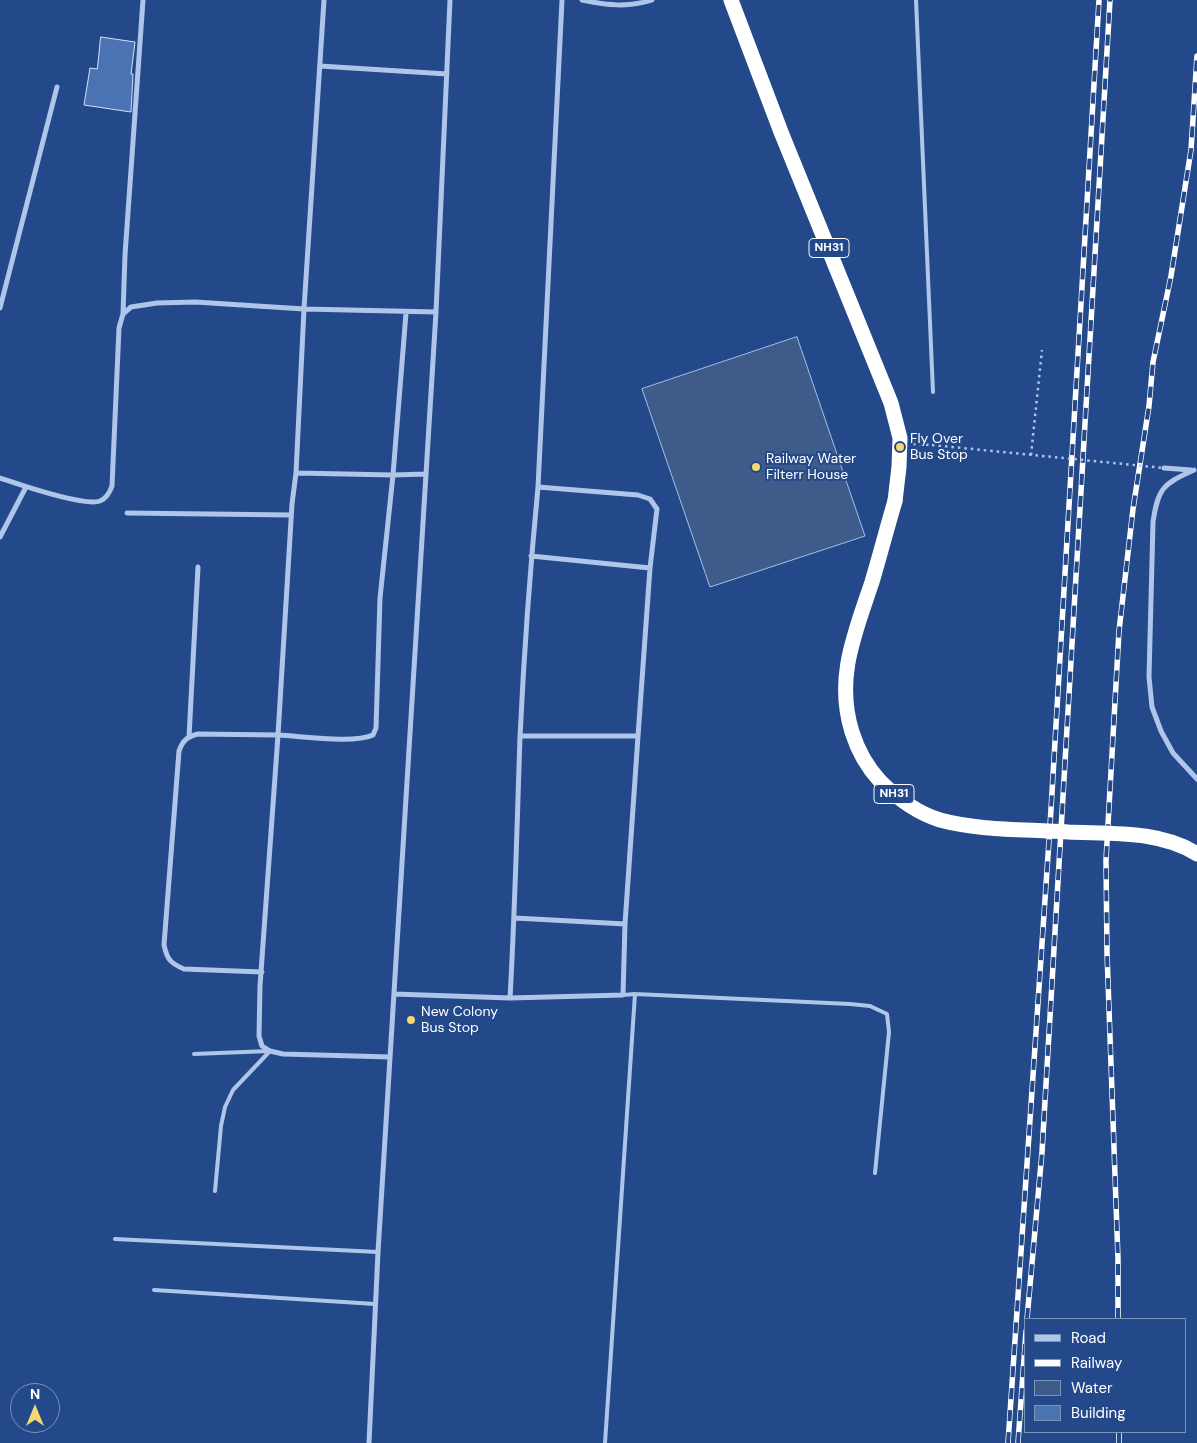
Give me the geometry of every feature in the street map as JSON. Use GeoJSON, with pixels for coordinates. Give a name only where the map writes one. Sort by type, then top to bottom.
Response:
{"type":"FeatureCollection","features":[{"type":"Feature","properties":{"kind":"highway","name":"NH31"},"geometry":{"type":"LineString","coordinates":[[731,0],[785,141],[891,403],[900,438],[895,501],[855,630],[847,663],[844,689],[847,717],[865,763],[893,794],[914,808],[938,819],[969,826],[1162,839],[1190,849],[1197,854]]}},
{"type":"Feature","properties":{"kind":"street"},"geometry":{"type":"LineString","coordinates":[[0,478],[26,487],[86,502],[100,501],[109,494],[112,486],[119,328],[123,314],[125,255],[143,0]]}},
{"type":"Feature","properties":{"kind":"street"},"geometry":{"type":"LineString","coordinates":[[324,0],[304,309],[296,473],[291,515],[259,1036],[262,1046],[270,1051],[283,1054],[390,1057]]}},
{"type":"Feature","properties":{"kind":"street"},"geometry":{"type":"LineString","coordinates":[[368,1443],[436,312],[450,0]]}},
{"type":"Feature","properties":{"kind":"street"},"geometry":{"type":"LineString","coordinates":[[510,998],[515,918],[520,736],[531,556],[538,487],[562,0]]}},
{"type":"Feature","properties":{"kind":"street"},"geometry":{"type":"LineString","coordinates":[[582,0],[619,6],[642,4],[652,0]]}},
{"type":"Feature","properties":{"kind":"street"},"geometry":{"type":"LineString","coordinates":[[320,66],[448,74]]}},
{"type":"Feature","properties":{"kind":"street"},"geometry":{"type":"LineString","coordinates":[[0,308],[57,87]]}},
{"type":"Feature","properties":{"kind":"street"},"geometry":{"type":"LineString","coordinates":[[123,314],[131,307],[157,303],[195,302],[304,309],[406,313],[436,312]]}},
{"type":"Feature","properties":{"kind":"street"},"geometry":{"type":"LineString","coordinates":[[262,972],[184,969],[175,965],[167,957],[164,945],[179,751],[183,741],[198,734],[278,735],[352,739],[367,738],[373,735],[376,728],[380,598],[393,475],[406,313]]}},
{"type":"Feature","properties":{"kind":"street"},"geometry":{"type":"LineString","coordinates":[[1164,468],[1195,470]]}},
{"type":"Feature","properties":{"kind":"street"},"geometry":{"type":"LineString","coordinates":[[1195,470],[1171,481],[1162,489],[1156,504],[1153,522],[1149,677],[1152,707],[1161,730],[1173,753],[1197,779]]}},
{"type":"Feature","properties":{"kind":"street"},"geometry":{"type":"LineString","coordinates":[[296,473],[426,474]]}},
{"type":"Feature","properties":{"kind":"street"},"geometry":{"type":"LineString","coordinates":[[0,537],[26,487]]}},
{"type":"Feature","properties":{"kind":"street"},"geometry":{"type":"LineString","coordinates":[[394,994],[510,998],[623,995],[638,736],[650,568],[657,509],[650,499],[638,495],[538,487]]}},
{"type":"Feature","properties":{"kind":"street"},"geometry":{"type":"LineString","coordinates":[[127,513],[291,515]]}},
{"type":"Feature","properties":{"kind":"street"},"geometry":{"type":"LineString","coordinates":[[531,556],[650,568]]}},
{"type":"Feature","properties":{"kind":"street"},"geometry":{"type":"LineString","coordinates":[[189,737],[198,566]]}},
{"type":"Feature","properties":{"kind":"street"},"geometry":{"type":"LineString","coordinates":[[520,736],[638,736]]}},
{"type":"Feature","properties":{"kind":"street"},"geometry":{"type":"LineString","coordinates":[[515,918],[626,924]]}},
{"type":"Feature","properties":{"kind":"lane"},"geometry":{"type":"LineString","coordinates":[[916,0],[932,392]]}},
{"type":"Feature","properties":{"kind":"lane"},"geometry":{"type":"LineString","coordinates":[[605,1443],[635,994]]}},
{"type":"Feature","properties":{"kind":"lane"},"geometry":{"type":"LineString","coordinates":[[623,995],[850,1004],[870,1006],[887,1014],[889,1032],[875,1173]]}},
{"type":"Feature","properties":{"kind":"lane"},"geometry":{"type":"LineString","coordinates":[[194,1054],[270,1051]]}},
{"type":"Feature","properties":{"kind":"lane"},"geometry":{"type":"LineString","coordinates":[[215,1191],[221,1126],[225,1107],[234,1090],[270,1051]]}},
{"type":"Feature","properties":{"kind":"lane"},"geometry":{"type":"LineString","coordinates":[[115,1239],[378,1252]]}},
{"type":"Feature","properties":{"kind":"lane"},"geometry":{"type":"LineString","coordinates":[[154,1290],[375,1304]]}},
{"type":"Feature","properties":{"kind":"path"},"geometry":{"type":"LineString","coordinates":[[1031,455],[1042,350]]}},
{"type":"Feature","properties":{"kind":"path"},"geometry":{"type":"LineString","coordinates":[[932,445],[1164,468]]}},
{"type":"Feature","properties":{"kind":"water"},"geometry":{"type":"Polygon","coordinates":[[[797,337],[865,536],[710,587],[642,389],[797,337]]]}},
{"type":"Feature","properties":{"kind":"building"},"geometry":{"type":"Polygon","coordinates":[[[101,37],[135,42],[131,74],[133,74],[131,112],[84,105],[90,68],[97,69],[101,37]]]}},
{"type":"Feature","properties":{"kind":"railway"},"geometry":{"type":"LineString","coordinates":[[1008,1443],[1050,826],[1099,0]]}},
{"type":"Feature","properties":{"kind":"railway"},"geometry":{"type":"LineString","coordinates":[[1027,1318],[1042,1152],[1110,0]]}},
{"type":"Feature","properties":{"kind":"railway"},"geometry":{"type":"LineString","coordinates":[[1118,1318],[1118,1259],[1107,953],[1106,860],[1119,631],[1133,509],[1149,406],[1153,362],[1171,276],[1191,150],[1197,56]]}},
{"type":"Feature","properties":{"kind":"railway"},"geometry":{"type":"LineString","coordinates":[[1018,1443],[1024,1359]]}},
{"type":"Feature","properties":{"kind":"railway"},"geometry":{"type":"LineString","coordinates":[[1119,1433],[1119,1443]]}},
{"type":"Feature","properties":{"kind":"place","name":"Fly Over Bus Stop"},"geometry":{"type":"Point","coordinates":[900,447]}},
{"type":"Feature","properties":{"kind":"place","name":"Railway Water Filterr House"},"geometry":{"type":"Point","coordinates":[756,467]}},
{"type":"Feature","properties":{"kind":"place","name":"New Colony Bus Stop"},"geometry":{"type":"Point","coordinates":[411,1020]}}]}
